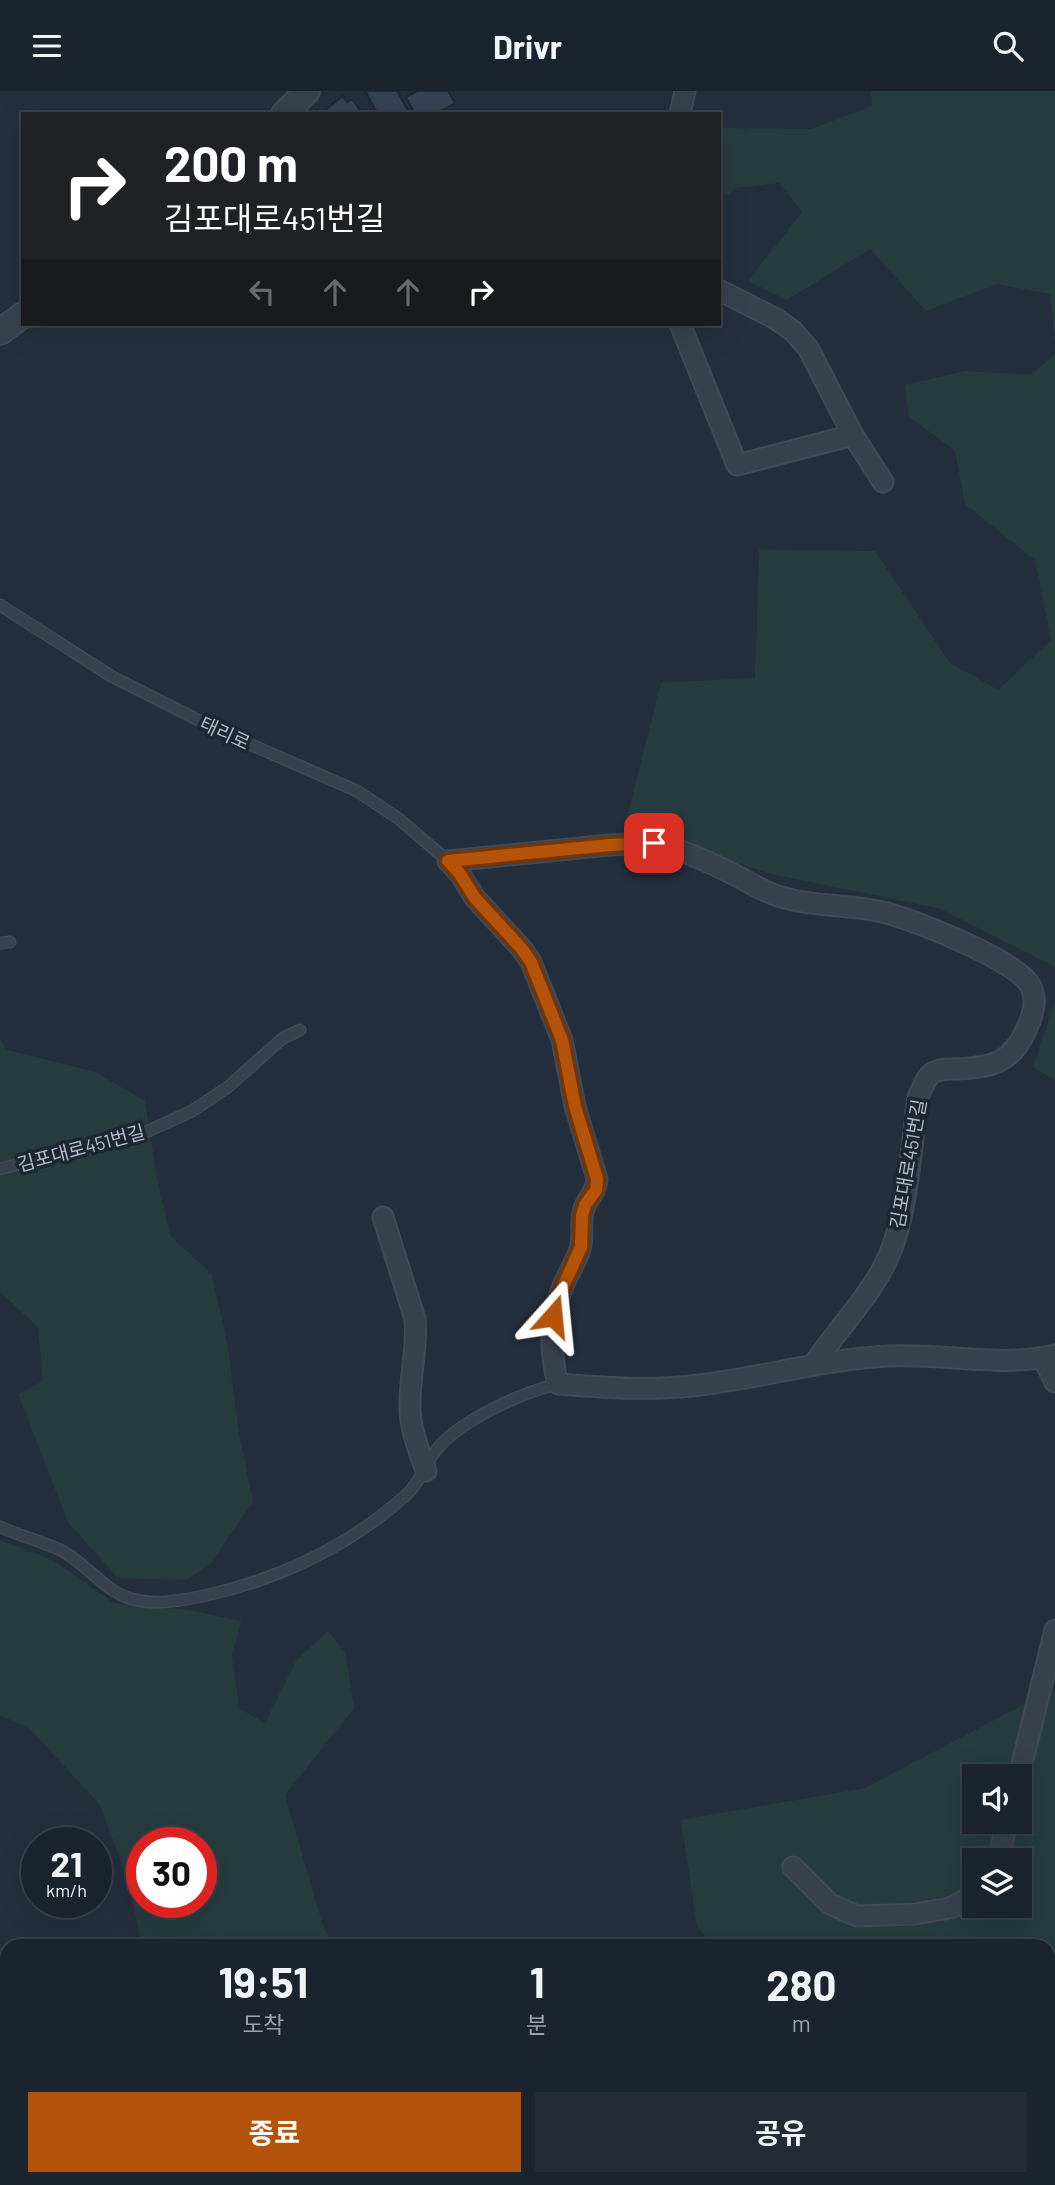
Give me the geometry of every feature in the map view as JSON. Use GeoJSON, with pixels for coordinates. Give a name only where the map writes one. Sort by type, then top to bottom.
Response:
{"type":"FeatureCollection","features":[{"type":"Feature","properties":{"kind":"street"},"geometry":{"type":"LineString","coordinates":[[286,112],[307,91]]}},
{"type":"Feature","properties":{"kind":"street"},"geometry":{"type":"LineString","coordinates":[[680,112],[685,91]]}},
{"type":"Feature","properties":{"kind":"street"},"geometry":{"type":"LineString","coordinates":[[721,291],[756,307],[793,331],[808,348],[853,435],[883,482]]}},
{"type":"Feature","properties":{"kind":"street"},"geometry":{"type":"LineString","coordinates":[[0,332],[21,316]]}},
{"type":"Feature","properties":{"kind":"street"},"geometry":{"type":"LineString","coordinates":[[681,326],[737,465],[853,435]]}},
{"type":"Feature","properties":{"kind":"street","name":"김포대로451번길"},"geometry":{"type":"LineString","coordinates":[[448,861],[610,845],[663,845],[701,859],[777,896],[798,902],[882,912],[923,926],[1002,961],[1029,983],[1034,996],[1034,1010],[1018,1047],[997,1064],[943,1069],[931,1074],[925,1083],[918,1097],[904,1197],[892,1247],[874,1282],[814,1364]]}},
{"type":"Feature","properties":{"kind":"street"},"geometry":{"type":"LineString","coordinates":[[448,861],[475,898],[531,962],[562,1040],[575,1106],[597,1179],[596,1190],[585,1205],[582,1216],[581,1247],[558,1298],[553,1316],[551,1351],[558,1384],[671,1388],[730,1381],[814,1364],[892,1356],[1049,1356],[1055,1382]]}},
{"type":"Feature","properties":{"kind":"street"},"geometry":{"type":"LineString","coordinates":[[383,1217],[415,1319],[411,1422],[426,1471]]}},
{"type":"Feature","properties":{"kind":"street"},"geometry":{"type":"LineString","coordinates":[[1021,1764],[1055,1630]]}},
{"type":"Feature","properties":{"kind":"street"},"geometry":{"type":"LineString","coordinates":[[793,1867],[830,1904],[857,1916],[915,1914],[950,1908],[962,1902]]}},
{"type":"Feature","properties":{"kind":"lane","name":"태리로"},"geometry":{"type":"LineString","coordinates":[[0,605],[111,675],[222,732],[356,791],[399,819],[448,861]]}},
{"type":"Feature","properties":{"kind":"lane","name":"김포대로451번길"},"geometry":{"type":"LineString","coordinates":[[0,1169],[158,1127],[192,1111],[228,1087],[283,1038],[300,1030]]}},
{"type":"Feature","properties":{"kind":"lane"},"geometry":{"type":"LineString","coordinates":[[0,1527],[64,1552],[108,1586],[128,1598],[146,1602],[188,1599],[264,1580],[330,1550],[360,1532],[395,1505],[417,1486],[433,1454],[458,1430],[519,1396],[558,1384]]}},
{"type":"Feature","properties":{"kind":"green space"},"geometry":{"type":"Polygon","coordinates":[[[871,91],[1055,91],[1055,342],[1050,294],[997,284],[926,311],[870,249],[787,300],[748,281],[802,212],[779,183],[736,188],[727,196],[721,191],[721,128],[811,129],[872,106],[871,91]]]}},
{"type":"Feature","properties":{"kind":"green space"},"geometry":{"type":"Polygon","coordinates":[[[1055,354],[1055,967],[941,909],[767,873],[625,825],[661,683],[755,678],[759,550],[875,551],[950,663],[998,690],[1051,640],[1035,560],[965,504],[955,450],[909,417],[905,385],[965,371],[1030,375],[1055,354]]]}},
{"type":"Feature","properties":{"kind":"green space"},"geometry":{"type":"Polygon","coordinates":[[[1055,1002],[1055,1080],[1054,1080],[1033,1067],[1055,1002]]]}},
{"type":"Feature","properties":{"kind":"green space"},"geometry":{"type":"Polygon","coordinates":[[[0,1038],[7,1050],[95,1072],[145,1101],[157,1179],[170,1235],[212,1275],[227,1343],[239,1433],[253,1502],[212,1562],[186,1580],[118,1578],[68,1522],[18,1394],[43,1381],[38,1327],[0,1292],[0,1038]]]}},
{"type":"Feature","properties":{"kind":"green space"},"geometry":{"type":"Polygon","coordinates":[[[0,1540],[51,1559],[114,1603],[189,1610],[241,1621],[232,1656],[239,1708],[265,1723],[296,1661],[328,1631],[345,1652],[354,1708],[285,1795],[323,1926],[331,1939],[141,1939],[136,1918],[217,1918],[217,1827],[126,1827],[126,1876],[112,1838],[112,1827],[108,1827],[100,1805],[30,1729],[0,1715],[0,1540]]]}},
{"type":"Feature","properties":{"kind":"green space"},"geometry":{"type":"Polygon","coordinates":[[[1055,1688],[1055,1939],[707,1939],[697,1926],[681,1820],[865,1788],[1055,1688]]]}},
{"type":"Feature","properties":{"kind":"building"},"geometry":{"type":"Polygon","coordinates":[[[365,91],[397,91],[409,112],[377,112],[365,91]]]}},
{"type":"Feature","properties":{"kind":"building"},"geometry":{"type":"Polygon","coordinates":[[[417,91],[448,91],[455,103],[439,112],[414,112],[406,97],[417,91]]]}},
{"type":"Feature","properties":{"kind":"building"},"geometry":{"type":"Polygon","coordinates":[[[343,96],[347,102],[352,99],[362,112],[323,112],[343,96]]]}},
{"type":"Feature","properties":{"kind":"route"},"geometry":{"type":"LineString","coordinates":[[553,1316],[558,1298],[581,1247],[582,1216],[585,1205],[596,1190],[597,1179],[575,1106],[562,1040],[531,962],[475,898],[448,861],[654,843]]}}]}
